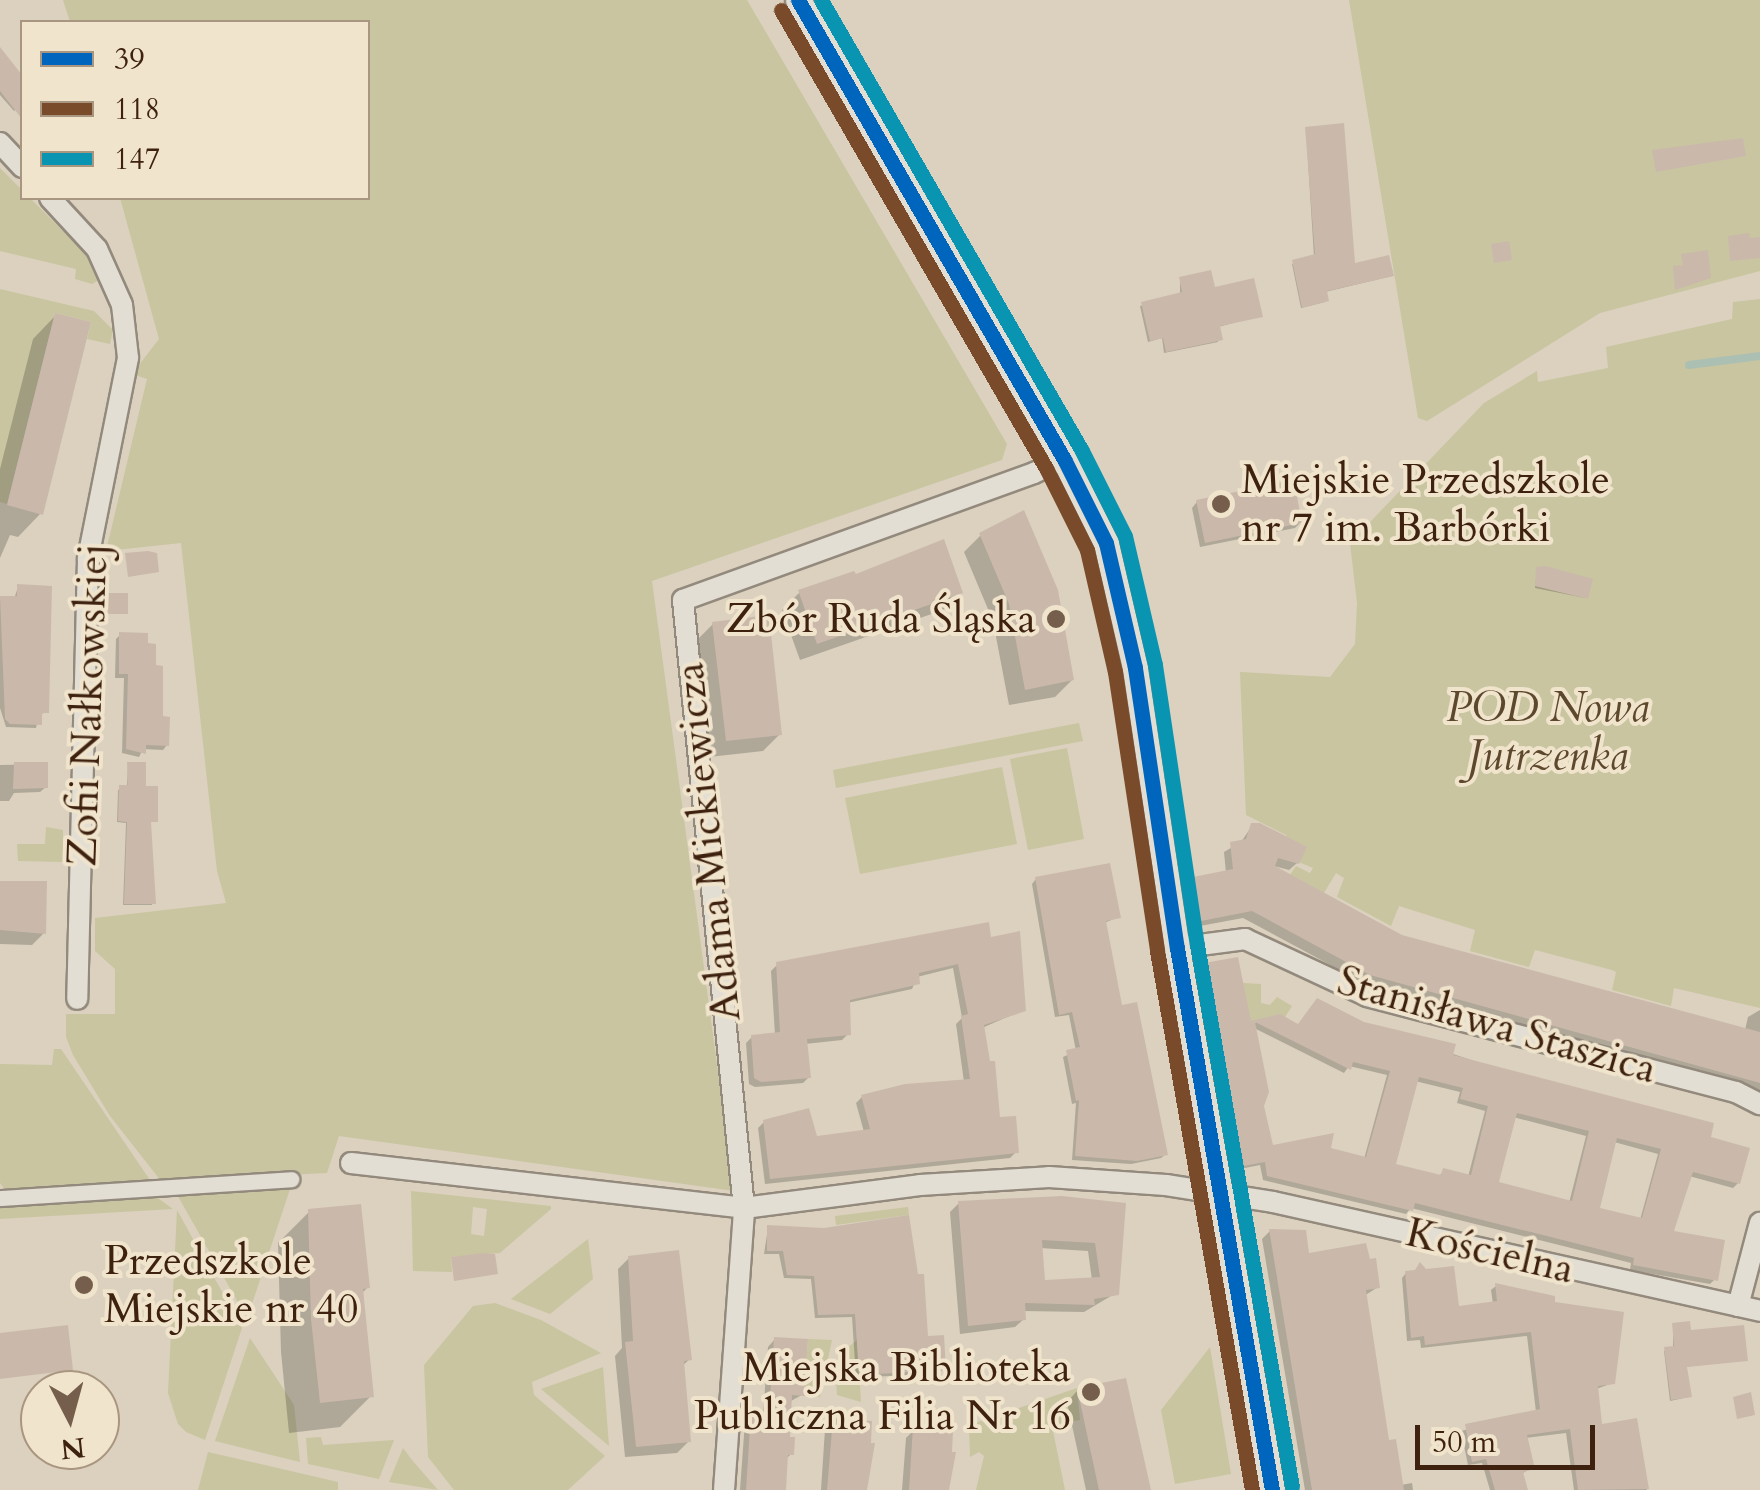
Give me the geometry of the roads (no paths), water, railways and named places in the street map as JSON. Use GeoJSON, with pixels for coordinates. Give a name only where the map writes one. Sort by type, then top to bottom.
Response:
{"type":"FeatureCollection","features":[{"type":"Feature","properties":{"kind":"street"},"geometry":{"type":"LineString","coordinates":[[798,0],[1064,459],[1106,543],[1122,603],[1177,948],[1272,1490]]}},
{"type":"Feature","properties":{"kind":"street"},"geometry":{"type":"LineString","coordinates":[[0,143],[20,165]]}},
{"type":"Feature","properties":{"kind":"street","name":"Zofii Nałkowskiej"},"geometry":{"type":"LineString","coordinates":[[52,200],[98,248],[122,305],[128,358],[88,558],[78,999]]}},
{"type":"Feature","properties":{"kind":"street","name":"Adama Mickiewicza"},"geometry":{"type":"LineString","coordinates":[[724,1490],[744,1208],[683,600],[1034,474],[1064,459]]}},
{"type":"Feature","properties":{"kind":"street","name":"Stanisława Staszica"},"geometry":{"type":"LineString","coordinates":[[1177,948],[1245,939],[1366,996],[1736,1092],[1760,1104]]}},
{"type":"Feature","properties":{"kind":"street","name":"Kościelna"},"geometry":{"type":"LineString","coordinates":[[351,1163],[744,1208],[920,1185],[1049,1177],[1220,1193],[1760,1311]]}},
{"type":"Feature","properties":{"kind":"street"},"geometry":{"type":"LineString","coordinates":[[0,1198],[292,1179]]}},
{"type":"Feature","properties":{"kind":"street"},"geometry":{"type":"LineString","coordinates":[[1738,1306],[1760,1223]]}},
{"type":"Feature","properties":{"kind":"waterway"},"geometry":{"type":"LineString","coordinates":[[1689,365],[1760,356]]}},
{"type":"Feature","properties":{"kind":"place","name":"Miejskie Przedszkole nr 7 im. Barbórki"},"geometry":{"type":"Point","coordinates":[1221,504]}},
{"type":"Feature","properties":{"kind":"place","name":"Zbór Ruda Śląska"},"geometry":{"type":"Point","coordinates":[1056,619]}},
{"type":"Feature","properties":{"kind":"place","name":"Przedszkole Miejskie nr 40"},"geometry":{"type":"Point","coordinates":[84,1285]}},
{"type":"Feature","properties":{"kind":"place","name":"Miejska Biblioteka Publiczna Filia Nr 16"},"geometry":{"type":"Point","coordinates":[1091,1392]}},
{"type":"Feature","properties":{"kind":"park label","name":"POD Nowa Jutrzenka"},"geometry":{"type":"Point","coordinates":[1548,732]}}]}
